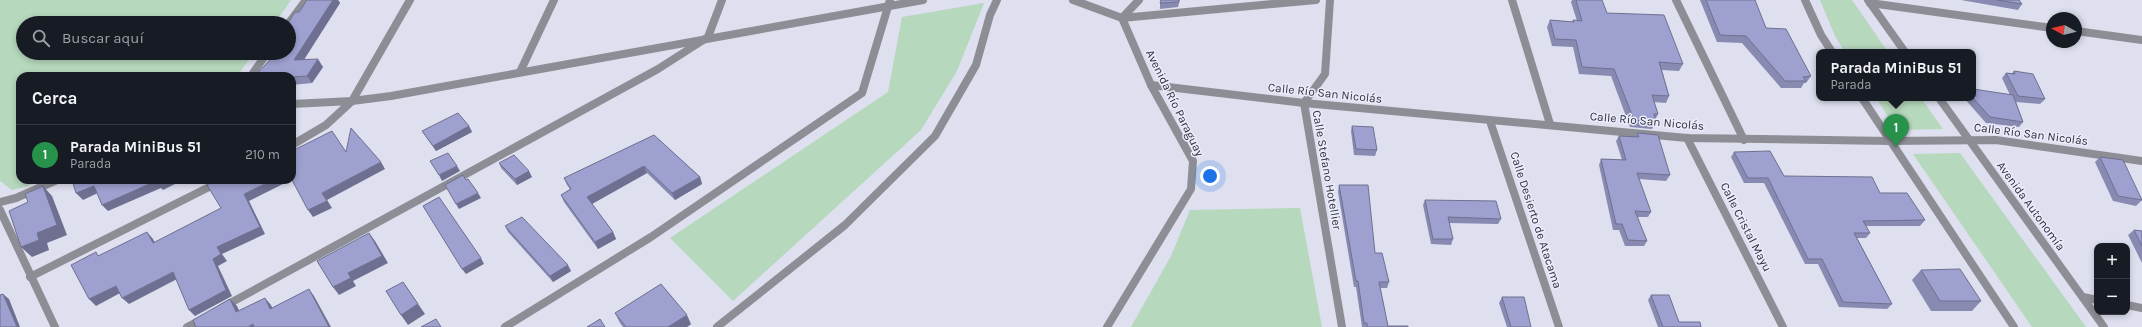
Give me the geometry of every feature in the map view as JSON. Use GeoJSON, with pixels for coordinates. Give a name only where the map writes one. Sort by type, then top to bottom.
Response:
{"type":"FeatureCollection","features":[{"type":"Feature","properties":{"kind":"street"},"geometry":{"type":"LineString","coordinates":[[294,16],[306,0]]}},
{"type":"Feature","properties":{"kind":"street"},"geometry":{"type":"LineString","coordinates":[[296,143],[326,125],[352,101],[410,0]]}},
{"type":"Feature","properties":{"kind":"street"},"geometry":{"type":"LineString","coordinates":[[520,72],[554,0]]}},
{"type":"Feature","properties":{"kind":"street"},"geometry":{"type":"LineString","coordinates":[[188,327],[658,69],[708,38],[722,0]]}},
{"type":"Feature","properties":{"kind":"street"},"geometry":{"type":"LineString","coordinates":[[296,104],[352,101],[391,96],[890,3],[923,0]]}},
{"type":"Feature","properties":{"kind":"street"},"geometry":{"type":"LineString","coordinates":[[717,327],[845,225],[935,136],[976,65],[990,15],[997,0]]}},
{"type":"Feature","properties":{"kind":"street"},"geometry":{"type":"LineString","coordinates":[[1073,0],[1122,18],[1316,0]]}},
{"type":"Feature","properties":{"kind":"street"},"geometry":{"type":"LineString","coordinates":[[1122,18],[1139,0]]}},
{"type":"Feature","properties":{"kind":"street","name":"Calle Stefano Hotellier"},"geometry":{"type":"LineString","coordinates":[[1330,0],[1325,74],[1304,103],[1342,327]]}},
{"type":"Feature","properties":{"kind":"street"},"geometry":{"type":"LineString","coordinates":[[1512,0],[1550,124]]}},
{"type":"Feature","properties":{"kind":"street"},"geometry":{"type":"LineString","coordinates":[[1676,0],[1744,140]]}},
{"type":"Feature","properties":{"kind":"street"},"geometry":{"type":"LineString","coordinates":[[1805,0],[1821,35],[1830,49]]}},
{"type":"Feature","properties":{"kind":"street"},"geometry":{"type":"LineString","coordinates":[[1869,2],[2046,27]]}},
{"type":"Feature","properties":{"kind":"street"},"geometry":{"type":"LineString","coordinates":[[1869,2],[1904,49]]}},
{"type":"Feature","properties":{"kind":"street"},"geometry":{"type":"LineString","coordinates":[[505,327],[651,237],[862,93],[890,3]]}},
{"type":"Feature","properties":{"kind":"street","name":"Avenida Río Paraguay"},"geometry":{"type":"LineString","coordinates":[[1107,327],[1191,189],[1193,161],[1151,85],[1122,18]]}},
{"type":"Feature","properties":{"kind":"street"},"geometry":{"type":"LineString","coordinates":[[2082,32],[2142,40]]}},
{"type":"Feature","properties":{"kind":"street"},"geometry":{"type":"LineString","coordinates":[[254,72],[263,60]]}},
{"type":"Feature","properties":{"kind":"street","name":"Calle Río San Nicolás"},"geometry":{"type":"LineString","coordinates":[[1151,85],[1304,103],[1490,121],[1550,124],[1687,138],[1890,141],[1968,138],[1996,140],[2142,161]]}},
{"type":"Feature","properties":{"kind":"street"},"geometry":{"type":"LineString","coordinates":[[1864,101],[2014,327]]}},
{"type":"Feature","properties":{"kind":"street","name":"Avenida Autonomía"},"geometry":{"type":"LineString","coordinates":[[1941,101],[2104,327]]}},
{"type":"Feature","properties":{"kind":"street","name":"Calle Desierto de Atacama"},"geometry":{"type":"LineString","coordinates":[[1490,121],[1559,327]]}},
{"type":"Feature","properties":{"kind":"street","name":"Calle Cristal Mayu"},"geometry":{"type":"LineString","coordinates":[[1687,138],[1783,327]]}},
{"type":"Feature","properties":{"kind":"street"},"geometry":{"type":"LineString","coordinates":[[0,202],[16,198],[48,184]]}},
{"type":"Feature","properties":{"kind":"street"},"geometry":{"type":"LineString","coordinates":[[30,277],[215,184]]}},
{"type":"Feature","properties":{"kind":"street"},"geometry":{"type":"LineString","coordinates":[[0,210],[30,277],[55,327]]}},
{"type":"Feature","properties":{"kind":"street"},"geometry":{"type":"LineString","coordinates":[[2083,297],[2094,299]]}},
{"type":"Feature","properties":{"kind":"street"},"geometry":{"type":"LineString","coordinates":[[2130,306],[2142,308]]}},
{"type":"Feature","properties":{"kind":"green space"},"geometry":{"type":"Polygon","coordinates":[[[0,0],[291,0],[280,16],[16,16],[16,60],[249,60],[240,72],[16,72],[16,184],[33,184],[12,190],[0,181],[0,0]]]}},
{"type":"Feature","properties":{"kind":"green space"},"geometry":{"type":"Polygon","coordinates":[[[1820,0],[1852,0],[1886,49],[1843,49],[1835,36],[1820,0]]]}},
{"type":"Feature","properties":{"kind":"green space"},"geometry":{"type":"Polygon","coordinates":[[[984,3],[957,71],[921,130],[733,301],[670,238],[888,92],[902,17],[984,3]]]}},
{"type":"Feature","properties":{"kind":"green space"},"geometry":{"type":"Polygon","coordinates":[[[1878,101],[1923,101],[1943,129],[1897,130],[1878,101]]]}},
{"type":"Feature","properties":{"kind":"green space"},"geometry":{"type":"Polygon","coordinates":[[[1960,153],[2086,327],[2032,327],[1913,154],[1960,153]]]}},
{"type":"Feature","properties":{"kind":"green space"},"geometry":{"type":"Polygon","coordinates":[[[1300,208],[1322,327],[1131,327],[1171,256],[1190,210],[1300,208]]]}},
{"type":"Feature","properties":{"kind":"building"},"geometry":{"type":"Polygon","coordinates":[[[307,0],[333,0],[296,57],[296,16],[292,16],[295,12],[299,12],[307,0]]]}},
{"type":"Feature","properties":{"kind":"building"},"geometry":{"type":"Polygon","coordinates":[[[1161,0],[1179,0],[1178,2],[1160,3],[1161,0]]]}},
{"type":"Feature","properties":{"kind":"building"},"geometry":{"type":"Polygon","coordinates":[[[1576,0],[1602,0],[1607,13],[1664,15],[1683,64],[1659,62],[1669,96],[1652,95],[1658,114],[1654,114],[1656,122],[1634,120],[1614,69],[1582,67],[1576,40],[1555,39],[1550,20],[1574,22],[1573,20],[1582,21],[1576,0]]]}},
{"type":"Feature","properties":{"kind":"building"},"geometry":{"type":"Polygon","coordinates":[[[1706,0],[1755,0],[1766,28],[1786,29],[1811,76],[1803,77],[1806,81],[1785,81],[1746,36],[1720,35],[1706,0]]]}},
{"type":"Feature","properties":{"kind":"building"},"geometry":{"type":"Polygon","coordinates":[[[1997,0],[2019,0],[2022,4],[1997,0]]]}},
{"type":"Feature","properties":{"kind":"building"},"geometry":{"type":"Polygon","coordinates":[[[318,59],[307,76],[296,77],[296,72],[259,72],[270,60],[318,59]]]}},
{"type":"Feature","properties":{"kind":"building"},"geometry":{"type":"Polygon","coordinates":[[[2014,71],[2033,74],[2045,99],[2018,96],[2006,73],[2015,74],[2014,71]]]}},
{"type":"Feature","properties":{"kind":"building"},"geometry":{"type":"Polygon","coordinates":[[[1976,89],[2013,95],[2023,122],[1990,117],[1976,101],[1976,89]]]}},
{"type":"Feature","properties":{"kind":"building"},"geometry":{"type":"Polygon","coordinates":[[[458,113],[469,126],[433,146],[422,131],[458,113]]]}},
{"type":"Feature","properties":{"kind":"building"},"geometry":{"type":"Polygon","coordinates":[[[1352,126],[1373,127],[1377,150],[1356,149],[1352,126]]]}},
{"type":"Feature","properties":{"kind":"building"},"geometry":{"type":"Polygon","coordinates":[[[351,128],[381,162],[322,193],[327,201],[308,210],[294,184],[296,184],[296,149],[332,131],[346,152],[351,128]]]}},
{"type":"Feature","properties":{"kind":"building"},"geometry":{"type":"Polygon","coordinates":[[[1637,133],[1658,135],[1670,175],[1637,173],[1651,212],[1635,211],[1647,241],[1628,240],[1622,224],[1616,224],[1601,159],[1626,160],[1619,136],[1639,137],[1637,133]]]}},
{"type":"Feature","properties":{"kind":"building"},"geometry":{"type":"Polygon","coordinates":[[[654,135],[700,177],[672,193],[644,166],[587,197],[613,232],[595,242],[561,195],[571,189],[564,178],[654,135]]]}},
{"type":"Feature","properties":{"kind":"building"},"geometry":{"type":"Polygon","coordinates":[[[1770,151],[1784,176],[1872,177],[1880,193],[1907,193],[1925,220],[1863,221],[1870,233],[1854,233],[1892,304],[1843,302],[1822,259],[1808,259],[1768,178],[1748,178],[1734,152],[1770,151]]]}},
{"type":"Feature","properties":{"kind":"building"},"geometry":{"type":"Polygon","coordinates":[[[448,153],[457,166],[439,175],[430,161],[448,153]]]}},
{"type":"Feature","properties":{"kind":"building"},"geometry":{"type":"Polygon","coordinates":[[[514,155],[529,171],[515,179],[499,163],[514,155]]]}},
{"type":"Feature","properties":{"kind":"building"},"geometry":{"type":"Polygon","coordinates":[[[2100,157],[2123,160],[2142,200],[2118,196],[2100,157]]]}},
{"type":"Feature","properties":{"kind":"building"},"geometry":{"type":"Polygon","coordinates":[[[463,175],[466,180],[468,179],[478,193],[456,204],[445,185],[463,175]]]}},
{"type":"Feature","properties":{"kind":"building"},"geometry":{"type":"Polygon","coordinates":[[[73,184],[149,184],[102,205],[94,186],[76,193],[73,184]]]}},
{"type":"Feature","properties":{"kind":"building"},"geometry":{"type":"Polygon","coordinates":[[[265,184],[244,194],[260,227],[217,247],[221,254],[213,259],[226,290],[189,310],[173,272],[122,298],[116,286],[89,299],[71,265],[96,252],[98,256],[147,232],[153,243],[221,208],[207,185],[265,184]]]}},
{"type":"Feature","properties":{"kind":"building"},"geometry":{"type":"Polygon","coordinates":[[[1339,185],[1368,185],[1375,253],[1382,253],[1389,282],[1379,282],[1388,326],[1408,327],[1367,327],[1367,323],[1364,323],[1358,281],[1356,281],[1339,185]]]}},
{"type":"Feature","properties":{"kind":"building"},"geometry":{"type":"Polygon","coordinates":[[[43,186],[57,225],[37,233],[39,240],[21,247],[9,211],[28,202],[25,194],[43,186]]]}},
{"type":"Feature","properties":{"kind":"building"},"geometry":{"type":"Polygon","coordinates":[[[439,197],[481,258],[462,269],[423,206],[439,197]]]}},
{"type":"Feature","properties":{"kind":"building"},"geometry":{"type":"Polygon","coordinates":[[[1425,200],[1496,201],[1501,219],[1448,217],[1453,239],[1433,239],[1425,200]]]}},
{"type":"Feature","properties":{"kind":"building"},"geometry":{"type":"Polygon","coordinates":[[[522,217],[568,265],[550,276],[505,226],[522,217]]]}},
{"type":"Feature","properties":{"kind":"building"},"geometry":{"type":"Polygon","coordinates":[[[2134,230],[2142,231],[2142,246],[2134,230]]]}},
{"type":"Feature","properties":{"kind":"building"},"geometry":{"type":"Polygon","coordinates":[[[369,233],[382,256],[348,273],[351,278],[333,287],[317,261],[369,233]]]}},
{"type":"Feature","properties":{"kind":"building"},"geometry":{"type":"Polygon","coordinates":[[[1960,269],[1981,301],[1940,301],[1921,270],[1960,269]]]}},
{"type":"Feature","properties":{"kind":"building"},"geometry":{"type":"Polygon","coordinates":[[[403,282],[418,304],[401,315],[386,291],[403,282]]]}},
{"type":"Feature","properties":{"kind":"building"},"geometry":{"type":"Polygon","coordinates":[[[661,284],[687,315],[668,327],[626,327],[615,313],[661,284]]]}},
{"type":"Feature","properties":{"kind":"building"},"geometry":{"type":"Polygon","coordinates":[[[309,289],[329,327],[254,327],[253,324],[248,327],[196,327],[193,320],[230,299],[236,312],[265,298],[270,309],[309,289]]]}},
{"type":"Feature","properties":{"kind":"building"},"geometry":{"type":"Polygon","coordinates":[[[3,294],[17,327],[0,327],[0,295],[3,294]]]}},
{"type":"Feature","properties":{"kind":"building"},"geometry":{"type":"Polygon","coordinates":[[[1651,295],[1669,295],[1679,322],[1700,322],[1701,327],[1663,327],[1651,295]]]}},
{"type":"Feature","properties":{"kind":"building"},"geometry":{"type":"Polygon","coordinates":[[[1502,297],[1524,297],[1531,327],[1511,327],[1502,297]]]}},
{"type":"Feature","properties":{"kind":"building"},"geometry":{"type":"Polygon","coordinates":[[[436,319],[441,327],[421,327],[436,319]]]}},
{"type":"Feature","properties":{"kind":"building"},"geometry":{"type":"Polygon","coordinates":[[[600,319],[605,327],[587,327],[600,319]]]}},
{"type":"Feature","properties":{"kind":"place","name":"Parada MiniBus 51"},"geometry":{"type":"Point","coordinates":[1896,147]}}]}
